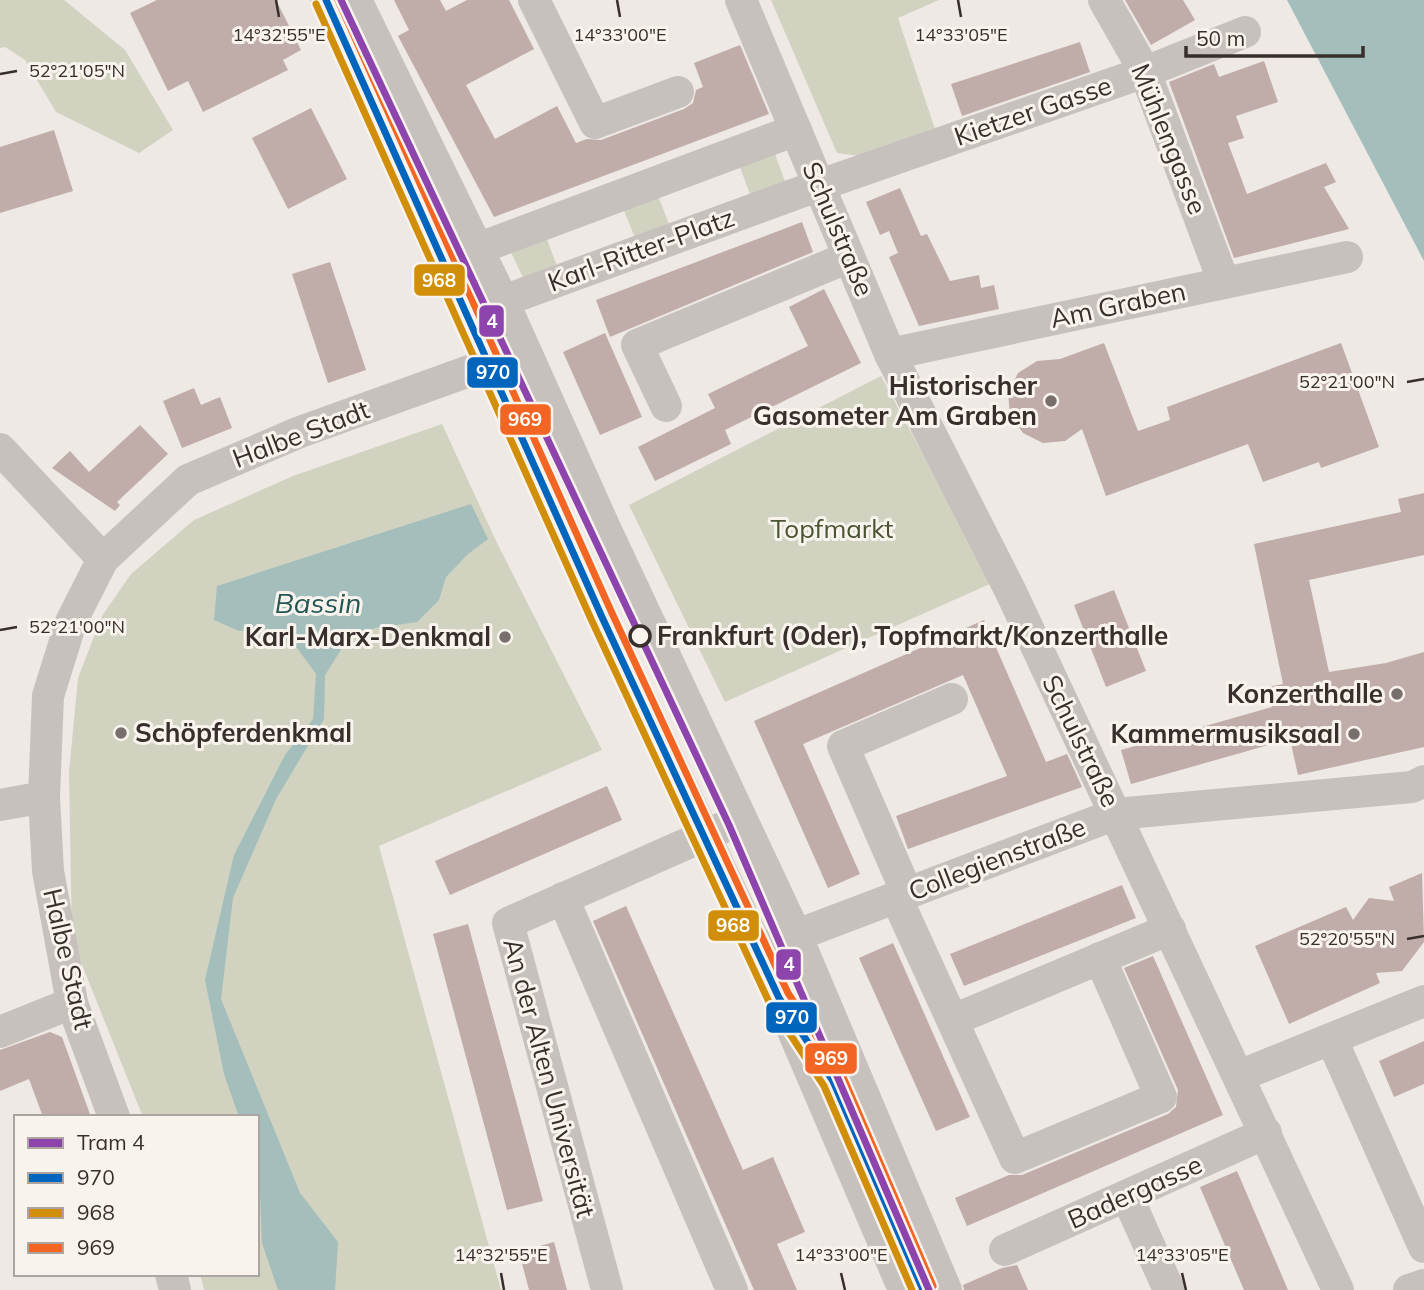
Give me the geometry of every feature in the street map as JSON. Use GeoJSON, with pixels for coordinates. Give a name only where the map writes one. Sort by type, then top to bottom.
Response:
{"type":"FeatureCollection","features":[{"type":"Feature","properties":{"kind":"street"},"geometry":{"type":"LineString","coordinates":[[326,0],[349,46],[379,125],[758,949],[904,1290]]}},
{"type":"Feature","properties":{"kind":"street"},"geometry":{"type":"LineString","coordinates":[[356,0],[503,301],[796,935],[946,1290]]}},
{"type":"Feature","properties":{"kind":"street"},"geometry":{"type":"LineString","coordinates":[[534,0],[595,123],[678,92]]}},
{"type":"Feature","properties":{"kind":"street","name":"Schulstraße"},"geometry":{"type":"LineString","coordinates":[[741,0],[890,354],[998,566],[1338,1290]]}},
{"type":"Feature","properties":{"kind":"street","name":"Mühlengasse"},"geometry":{"type":"LineString","coordinates":[[1104,0],[1145,72],[1224,283]]}},
{"type":"Feature","properties":{"kind":"street","name":"Kietzer Gasse"},"geometry":{"type":"LineString","coordinates":[[820,185],[1145,72],[1245,32]]}},
{"type":"Feature","properties":{"kind":"street"},"geometry":{"type":"LineString","coordinates":[[456,288],[477,249],[796,130]]}},
{"type":"Feature","properties":{"kind":"street","name":"Karl-Ritter-Platz"},"geometry":{"type":"LineString","coordinates":[[456,288],[503,301],[820,185]]}},
{"type":"Feature","properties":{"kind":"street"},"geometry":{"type":"LineString","coordinates":[[666,406],[637,345],[849,257]]}},
{"type":"Feature","properties":{"kind":"street","name":"Am Graben"},"geometry":{"type":"LineString","coordinates":[[890,354],[1347,257]]}},
{"type":"Feature","properties":{"kind":"street","name":"Halbe Stadt"},"geometry":{"type":"LineString","coordinates":[[113,1115],[72,1003],[48,871],[44,797],[48,696],[71,622],[103,559],[188,480],[300,432],[524,350]]}},
{"type":"Feature","properties":{"kind":"street"},"geometry":{"type":"LineString","coordinates":[[0,449],[103,559]]}},
{"type":"Feature","properties":{"kind":"street"},"geometry":{"type":"LineString","coordinates":[[952,699],[843,746],[953,1020],[1015,1158],[1161,1097],[1100,958]]}},
{"type":"Feature","properties":{"kind":"street","name":"Collegienstraße"},"geometry":{"type":"LineString","coordinates":[[758,949],[1116,814],[1420,788]]}},
{"type":"Feature","properties":{"kind":"street"},"geometry":{"type":"LineString","coordinates":[[0,805],[44,797]]}},
{"type":"Feature","properties":{"kind":"street","name":"An der Alten Universität"},"geometry":{"type":"LineString","coordinates":[[607,1290],[508,923],[743,820]]}},
{"type":"Feature","properties":{"kind":"street"},"geometry":{"type":"LineString","coordinates":[[563,898],[732,1290]]}},
{"type":"Feature","properties":{"kind":"street"},"geometry":{"type":"LineString","coordinates":[[953,1020],[1170,929]]}},
{"type":"Feature","properties":{"kind":"street"},"geometry":{"type":"LineString","coordinates":[[816,982],[823,1044],[833,1081],[923,1290]]}},
{"type":"Feature","properties":{"kind":"street"},"geometry":{"type":"LineString","coordinates":[[779,998],[833,1081]]}},
{"type":"Feature","properties":{"kind":"street"},"geometry":{"type":"LineString","coordinates":[[1239,1076],[1424,1001]]}},
{"type":"Feature","properties":{"kind":"street"},"geometry":{"type":"LineString","coordinates":[[0,1032],[72,1003]]}},
{"type":"Feature","properties":{"kind":"street"},"geometry":{"type":"LineString","coordinates":[[1332,1040],[1424,1247]]}},
{"type":"Feature","properties":{"kind":"street","name":"Badergasse"},"geometry":{"type":"LineString","coordinates":[[1005,1250],[1266,1133]]}},
{"type":"Feature","properties":{"kind":"street"},"geometry":{"type":"LineString","coordinates":[[1127,1196],[1169,1290]]}},
{"type":"Feature","properties":{"kind":"street"},"geometry":{"type":"LineString","coordinates":[[1409,1290],[1424,1285]]}},
{"type":"Feature","properties":{"kind":"green space"},"geometry":{"type":"Polygon","coordinates":[[[0,0],[64,0],[125,50],[173,130],[139,153],[56,112],[25,60],[5,47],[0,48],[0,0]]]}},
{"type":"Feature","properties":{"kind":"green space"},"geometry":{"type":"Polygon","coordinates":[[[771,0],[939,0],[898,18],[936,132],[860,156],[837,153],[771,0]]]}},
{"type":"Feature","properties":{"kind":"green space"},"geometry":{"type":"Polygon","coordinates":[[[773,149],[786,184],[751,197],[738,162],[773,149]]]}},
{"type":"Feature","properties":{"kind":"green space"},"geometry":{"type":"Polygon","coordinates":[[[657,193],[670,227],[636,240],[622,206],[657,193]]]}},
{"type":"Feature","properties":{"kind":"green space"},"geometry":{"type":"Polygon","coordinates":[[[545,234],[558,269],[525,282],[509,248],[545,234]]]}},
{"type":"Feature","properties":{"kind":"green space","name":"Topfmarkt"},"geometry":{"type":"Polygon","coordinates":[[[881,376],[992,583],[725,702],[629,505],[881,376]]]}},
{"type":"Feature","properties":{"kind":"green space"},"geometry":{"type":"Polygon","coordinates":[[[442,424],[496,541],[602,750],[379,846],[501,1290],[204,1290],[200,1276],[259,1276],[259,1115],[142,1115],[72,940],[69,772],[78,678],[102,616],[131,574],[194,520],[293,476],[442,424]]]}},
{"type":"Feature","properties":{"kind":"water"},"geometry":{"type":"Polygon","coordinates":[[[1287,0],[1424,0],[1424,261],[1287,0]]]}},
{"type":"Feature","properties":{"kind":"water","name":"Bassin"},"geometry":{"type":"Polygon","coordinates":[[[471,504],[488,539],[468,554],[446,577],[439,600],[417,622],[375,628],[346,642],[325,675],[324,719],[276,799],[233,898],[221,999],[300,1193],[338,1242],[335,1290],[278,1290],[262,1243],[259,1115],[238,1115],[224,1074],[205,980],[234,855],[285,755],[313,719],[316,674],[297,648],[269,629],[239,631],[214,620],[217,586],[471,504]]]}},
{"type":"Feature","properties":{"kind":"building"},"geometry":{"type":"Polygon","coordinates":[[[157,0],[276,0],[301,50],[283,60],[288,70],[203,112],[188,81],[168,91],[130,13],[157,0]]]}},
{"type":"Feature","properties":{"kind":"building"},"geometry":{"type":"Polygon","coordinates":[[[394,0],[440,0],[446,11],[467,0],[509,0],[534,49],[466,85],[495,139],[557,106],[576,143],[587,139],[601,140],[684,109],[693,103],[696,90],[703,87],[694,63],[740,45],[769,114],[494,217],[398,36],[409,30],[394,0]]]}},
{"type":"Feature","properties":{"kind":"building"},"geometry":{"type":"Polygon","coordinates":[[[1125,0],[1183,0],[1195,20],[1151,45],[1125,0]]]}},
{"type":"Feature","properties":{"kind":"building"},"geometry":{"type":"Polygon","coordinates":[[[1080,42],[1090,72],[962,116],[951,84],[1080,42]]]}},
{"type":"Feature","properties":{"kind":"building"},"geometry":{"type":"Polygon","coordinates":[[[1264,61],[1278,102],[1236,116],[1244,138],[1228,143],[1247,194],[1326,163],[1336,182],[1324,187],[1349,229],[1234,258],[1169,82],[1214,64],[1219,77],[1264,61]]]}},
{"type":"Feature","properties":{"kind":"building"},"geometry":{"type":"Polygon","coordinates":[[[311,108],[347,179],[288,209],[252,138],[311,108]]]}},
{"type":"Feature","properties":{"kind":"building"},"geometry":{"type":"Polygon","coordinates":[[[54,130],[73,191],[0,213],[0,147],[54,130]]]}},
{"type":"Feature","properties":{"kind":"building"},"geometry":{"type":"Polygon","coordinates":[[[900,188],[921,236],[927,234],[950,281],[979,275],[981,288],[994,285],[999,309],[919,326],[889,257],[898,253],[889,231],[880,235],[866,202],[900,188]]]}},
{"type":"Feature","properties":{"kind":"building"},"geometry":{"type":"Polygon","coordinates":[[[802,222],[813,252],[610,337],[596,300],[802,222]]]}},
{"type":"Feature","properties":{"kind":"building"},"geometry":{"type":"Polygon","coordinates":[[[330,262],[366,370],[328,383],[292,274],[330,262]]]}},
{"type":"Feature","properties":{"kind":"building"},"geometry":{"type":"Polygon","coordinates":[[[824,289],[861,363],[725,430],[731,444],[655,481],[638,447],[715,408],[708,394],[808,346],[789,307],[824,289]]]}},
{"type":"Feature","properties":{"kind":"building"},"geometry":{"type":"Polygon","coordinates":[[[605,333],[642,417],[600,435],[563,352],[605,333]]]}},
{"type":"Feature","properties":{"kind":"building"},"geometry":{"type":"Polygon","coordinates":[[[1104,343],[1138,431],[1170,420],[1167,407],[1341,343],[1379,447],[1321,468],[1319,462],[1263,482],[1248,444],[1106,496],[1082,429],[1065,441],[1043,443],[1023,433],[1010,415],[1008,393],[1018,373],[1037,361],[1060,359],[1104,343]]]}},
{"type":"Feature","properties":{"kind":"building"},"geometry":{"type":"Polygon","coordinates":[[[194,388],[201,405],[220,397],[232,428],[182,448],[163,401],[194,388]]]}},
{"type":"Feature","properties":{"kind":"building"},"geometry":{"type":"Polygon","coordinates":[[[140,425],[168,454],[117,502],[120,505],[115,511],[52,468],[70,451],[89,472],[140,425]]]}},
{"type":"Feature","properties":{"kind":"building"},"geometry":{"type":"Polygon","coordinates":[[[1424,493],[1424,555],[1309,580],[1329,672],[1386,663],[1424,652],[1424,747],[1298,775],[1290,739],[1131,784],[1121,750],[1272,707],[1268,687],[1283,684],[1254,544],[1401,512],[1398,499],[1424,493]]]}},
{"type":"Feature","properties":{"kind":"building"},"geometry":{"type":"Polygon","coordinates":[[[1114,590],[1146,671],[1106,687],[1074,605],[1114,590]]]}},
{"type":"Feature","properties":{"kind":"building"},"geometry":{"type":"Polygon","coordinates":[[[984,620],[1046,762],[1067,754],[1082,787],[908,849],[896,816],[1007,776],[963,675],[803,744],[860,874],[828,888],[754,721],[984,620]]]}},
{"type":"Feature","properties":{"kind":"building"},"geometry":{"type":"Polygon","coordinates":[[[607,786],[622,820],[450,895],[435,861],[607,786]]]}},
{"type":"Feature","properties":{"kind":"building"},"geometry":{"type":"Polygon","coordinates":[[[1422,873],[1424,942],[1402,971],[1376,973],[1380,983],[1289,1024],[1255,946],[1346,907],[1353,920],[1369,898],[1394,901],[1389,887],[1422,873]]]}},
{"type":"Feature","properties":{"kind":"building"},"geometry":{"type":"Polygon","coordinates":[[[1122,885],[1136,918],[964,986],[950,954],[1122,885]]]}},
{"type":"Feature","properties":{"kind":"building"},"geometry":{"type":"Polygon","coordinates":[[[626,906],[743,1170],[773,1157],[805,1232],[777,1244],[797,1290],[754,1290],[593,921],[626,906]]]}},
{"type":"Feature","properties":{"kind":"building"},"geometry":{"type":"Polygon","coordinates":[[[468,924],[543,1201],[507,1210],[433,934],[468,924]]]}},
{"type":"Feature","properties":{"kind":"building"},"geometry":{"type":"Polygon","coordinates":[[[893,943],[970,1117],[936,1131],[859,958],[893,943]]]}},
{"type":"Feature","properties":{"kind":"building"},"geometry":{"type":"Polygon","coordinates":[[[1153,956],[1223,1115],[967,1226],[955,1198],[1009,1175],[1022,1175],[1168,1114],[1176,1107],[1178,1090],[1124,968],[1153,956]]]}},
{"type":"Feature","properties":{"kind":"building"},"geometry":{"type":"Polygon","coordinates":[[[50,1032],[62,1037],[90,1115],[42,1115],[29,1079],[0,1091],[0,1050],[50,1032]]]}},
{"type":"Feature","properties":{"kind":"building"},"geometry":{"type":"Polygon","coordinates":[[[1424,1041],[1424,1084],[1394,1097],[1379,1061],[1424,1041]]]}},
{"type":"Feature","properties":{"kind":"building"},"geometry":{"type":"Polygon","coordinates":[[[1237,1171],[1288,1290],[1244,1290],[1200,1187],[1237,1171]]]}},
{"type":"Feature","properties":{"kind":"building"},"geometry":{"type":"Polygon","coordinates":[[[554,1242],[567,1290],[529,1290],[519,1252],[554,1242]]]}},
{"type":"Feature","properties":{"kind":"building"},"geometry":{"type":"Polygon","coordinates":[[[1017,1265],[1028,1290],[964,1290],[963,1285],[1002,1268],[1017,1265]]]}},
{"type":"Feature","properties":{"kind":"tram line","name":"4"},"geometry":{"type":"LineString","coordinates":[[341,0],[729,825],[929,1290]]}},
{"type":"Feature","properties":{"kind":"transit line","name":"970"},"geometry":{"type":"LineString","coordinates":[[326,0],[601,615],[779,998],[833,1081],[923,1290]]}},
{"type":"Feature","properties":{"kind":"transit line","name":"969"},"geometry":{"type":"LineString","coordinates":[[338,0],[611,611],[788,993],[843,1077],[933,1286]]}},
{"type":"Feature","properties":{"kind":"transit line","name":"968"},"geometry":{"type":"LineString","coordinates":[[316,4],[591,619],[769,1002],[824,1086],[912,1290]]}},
{"type":"Feature","properties":{"kind":"place","name":"Historischer Gasometer Am Graben"},"geometry":{"type":"Point","coordinates":[1051,401]}},
{"type":"Feature","properties":{"kind":"place","name":"Frankfurt (Oder), Topfmarkt/Konzerthalle"},"geometry":{"type":"Point","coordinates":[640,636]}},
{"type":"Feature","properties":{"kind":"place","name":"Karl-Marx-Denkmal"},"geometry":{"type":"Point","coordinates":[505,637]}},
{"type":"Feature","properties":{"kind":"place","name":"Konzerthalle"},"geometry":{"type":"Point","coordinates":[1397,694]}},
{"type":"Feature","properties":{"kind":"place","name":"Schöpferdenkmal"},"geometry":{"type":"Point","coordinates":[121,733]}},
{"type":"Feature","properties":{"kind":"place","name":"Kammermusiksaal"},"geometry":{"type":"Point","coordinates":[1354,734]}}]}
